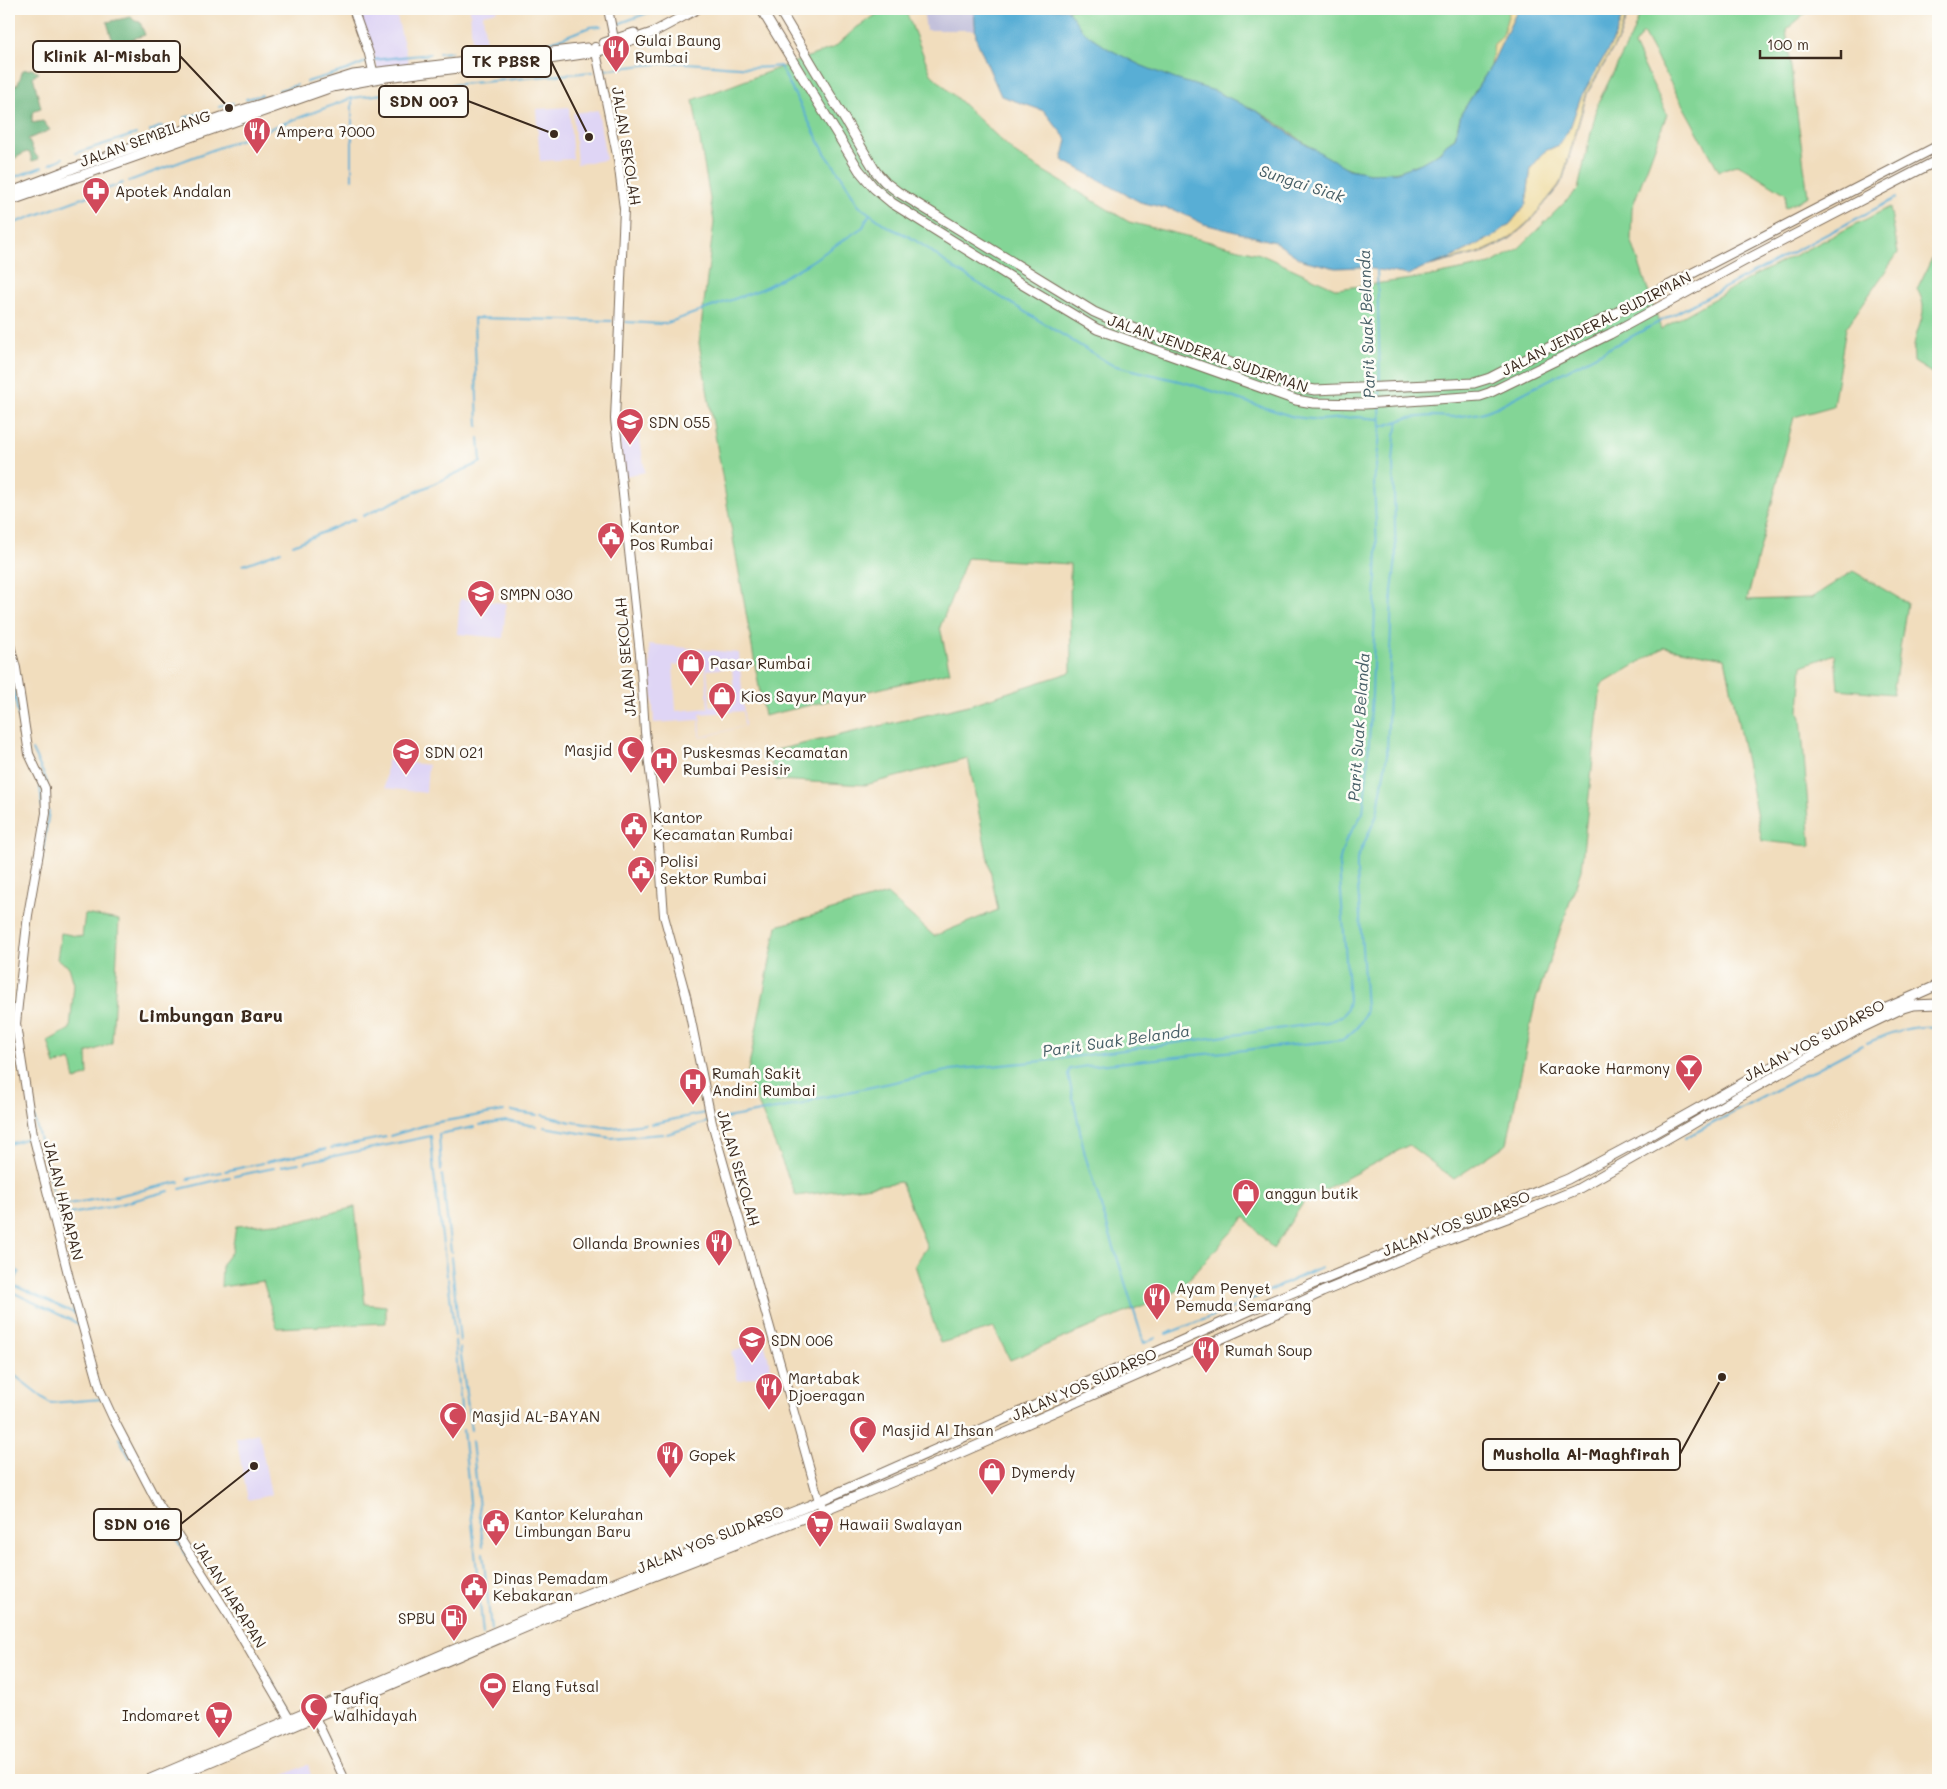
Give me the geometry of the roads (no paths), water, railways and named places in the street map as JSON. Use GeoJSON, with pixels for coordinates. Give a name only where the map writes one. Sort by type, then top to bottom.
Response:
{"type":"FeatureCollection","features":[{"type":"Feature","properties":{"kind":"main road","name":"JALAN SEMBILANG"},"geometry":{"type":"LineString","coordinates":[[615,43],[669,20],[687,9]]}},
{"type":"Feature","properties":{"kind":"main road","name":"JALAN SEMBILANG"},"geometry":{"type":"LineString","coordinates":[[9,201],[332,87],[386,77],[529,62],[596,49],[658,30],[697,9]]}},
{"type":"Feature","properties":{"kind":"main road","name":"JALAN JENDERAL SUDIRMAN"},"geometry":{"type":"LineString","coordinates":[[761,9],[859,170],[874,188],[892,203],[1097,329],[1296,400],[1313,403],[1365,404],[1480,396],[1489,393],[1610,334],[1744,261],[1938,160]]}},
{"type":"Feature","properties":{"kind":"main road","name":"JALAN JENDERAL SUDIRMAN"},"geometry":{"type":"LineString","coordinates":[[779,9],[862,150],[885,182],[1016,266],[1094,312],[1121,324],[1298,387],[1315,390],[1474,383],[1490,378],[1938,146]]}},
{"type":"Feature","properties":{"kind":"main road","name":"JALAN SEMBILANG"},"geometry":{"type":"LineString","coordinates":[[9,193],[74,168],[268,101],[372,68],[596,49]]}},
{"type":"Feature","properties":{"kind":"main road"},"geometry":{"type":"LineString","coordinates":[[1738,250],[1744,261]]}},
{"type":"Feature","properties":{"kind":"main road"},"geometry":{"type":"LineString","coordinates":[[1009,276],[1016,266]]}},
{"type":"Feature","properties":{"kind":"main road"},"geometry":{"type":"LineString","coordinates":[[1020,283],[1028,272]]}},
{"type":"Feature","properties":{"kind":"main road","name":"JALAN YOS SUDARSO"},"geometry":{"type":"LineString","coordinates":[[633,1580],[824,1510],[1021,1427],[1368,1272],[1576,1190],[1689,1126],[1733,1093],[1846,1026],[1938,985]]}},
{"type":"Feature","properties":{"kind":"main road","name":"JALAN YOS SUDARSO"},"geometry":{"type":"LineString","coordinates":[[148,1780],[290,1720],[571,1608],[1236,1317],[1568,1179],[1652,1134],[1903,1008],[1923,1004],[1938,1004]]}},
{"type":"Feature","properties":{"kind":"main road"},"geometry":{"type":"LineString","coordinates":[[1236,1317],[1241,1330]]}},
{"type":"Feature","properties":{"kind":"main road","name":"JALAN YOS SUDARSO"},"geometry":{"type":"LineString","coordinates":[[167,1780],[315,1717],[356,1695]]}},
{"type":"Feature","properties":{"kind":"street"},"geometry":{"type":"LineString","coordinates":[[353,9],[372,68]]}},
{"type":"Feature","properties":{"kind":"street"},"geometry":{"type":"LineString","coordinates":[[608,9],[615,43]]}},
{"type":"Feature","properties":{"kind":"street","name":"JALAN SEKOLAH"},"geometry":{"type":"LineString","coordinates":[[596,49],[618,160],[624,210],[615,419],[640,654],[645,732],[658,833],[664,916],[686,996],[712,1124],[819,1501],[824,1510]]}},
{"type":"Feature","properties":{"kind":"street","name":"JALAN HARAPAN"},"geometry":{"type":"LineString","coordinates":[[9,641],[16,668],[29,754],[45,788],[46,813],[28,915],[16,1024],[34,1135],[69,1278],[102,1392],[113,1418],[157,1502],[228,1614],[290,1720]]}},
{"type":"Feature","properties":{"kind":"street"},"geometry":{"type":"LineString","coordinates":[[315,1717],[345,1780]]}},
{"type":"Feature","properties":{"kind":"water","name":"Sungai Siak"},"geometry":{"type":"Polygon","coordinates":[[[974,9],[1067,9],[1082,30],[1107,48],[1140,65],[1175,79],[1215,91],[1258,112],[1305,144],[1349,169],[1370,173],[1397,172],[1421,163],[1440,152],[1446,144],[1455,138],[1461,114],[1491,66],[1518,9],[1625,9],[1613,41],[1580,99],[1570,128],[1559,145],[1545,151],[1531,168],[1526,204],[1510,224],[1492,237],[1453,257],[1431,265],[1484,252],[1422,268],[1409,275],[1361,267],[1336,268],[1302,260],[1275,242],[1204,224],[1177,211],[1140,202],[1062,160],[1067,140],[1044,111],[1001,96],[976,39],[974,9]]]}},
{"type":"Feature","properties":{"kind":"waterway"},"geometry":{"type":"LineString","coordinates":[[618,24],[658,9]]}},
{"type":"Feature","properties":{"kind":"waterway"},"geometry":{"type":"LineString","coordinates":[[488,50],[551,42],[590,27],[601,26]]}},
{"type":"Feature","properties":{"kind":"waterway"},"geometry":{"type":"LineString","coordinates":[[462,51],[474,51]]}},
{"type":"Feature","properties":{"kind":"waterway"},"geometry":{"type":"LineString","coordinates":[[439,53],[451,52]]}},
{"type":"Feature","properties":{"kind":"waterway"},"geometry":{"type":"LineString","coordinates":[[373,60],[430,54]]}},
{"type":"Feature","properties":{"kind":"waterway"},"geometry":{"type":"LineString","coordinates":[[306,82],[347,70],[368,61]]}},
{"type":"Feature","properties":{"kind":"waterway"},"geometry":{"type":"LineString","coordinates":[[603,70],[674,63],[744,68],[780,66],[825,153],[859,206],[888,227],[908,236],[927,248],[953,268],[1112,365],[1187,383],[1294,417],[1320,420],[1357,417],[1380,419]]}},
{"type":"Feature","properties":{"kind":"waterway"},"geometry":{"type":"LineString","coordinates":[[129,181],[352,98],[460,84],[592,72]]}},
{"type":"Feature","properties":{"kind":"waterway"},"geometry":{"type":"LineString","coordinates":[[279,90],[297,85]]}},
{"type":"Feature","properties":{"kind":"waterway"},"geometry":{"type":"LineString","coordinates":[[246,99],[262,95]]}},
{"type":"Feature","properties":{"kind":"waterway"},"geometry":{"type":"LineString","coordinates":[[352,98],[352,179]]}},
{"type":"Feature","properties":{"kind":"waterway"},"geometry":{"type":"LineString","coordinates":[[219,107],[233,103]]}},
{"type":"Feature","properties":{"kind":"waterway"},"geometry":{"type":"LineString","coordinates":[[184,118],[205,112]]}},
{"type":"Feature","properties":{"kind":"waterway"},"geometry":{"type":"LineString","coordinates":[[150,131],[162,126]]}},
{"type":"Feature","properties":{"kind":"waterway"},"geometry":{"type":"LineString","coordinates":[[76,153],[136,134]]}},
{"type":"Feature","properties":{"kind":"waterway"},"geometry":{"type":"LineString","coordinates":[[50,164],[63,158]]}},
{"type":"Feature","properties":{"kind":"waterway"},"geometry":{"type":"LineString","coordinates":[[9,179],[42,167]]}},
{"type":"Feature","properties":{"kind":"waterway"},"geometry":{"type":"LineString","coordinates":[[9,225],[123,183]]}},
{"type":"Feature","properties":{"kind":"waterway"},"geometry":{"type":"LineString","coordinates":[[1381,427],[1407,418],[1454,417],[1481,413],[1497,407],[1896,198]]}},
{"type":"Feature","properties":{"kind":"waterway"},"geometry":{"type":"LineString","coordinates":[[626,322],[664,324],[762,289],[809,263],[863,227],[869,215]]}},
{"type":"Feature","properties":{"kind":"waterway","name":"Parit Suak Belanda"},"geometry":{"type":"LineString","coordinates":[[1377,268],[1380,383]]}},
{"type":"Feature","properties":{"kind":"waterway"},"geometry":{"type":"LineString","coordinates":[[478,426],[474,318],[612,321]]}},
{"type":"Feature","properties":{"kind":"waterway","name":"Parit Suak Belanda"},"geometry":{"type":"LineString","coordinates":[[1380,390],[1380,400]]}},
{"type":"Feature","properties":{"kind":"waterway","name":"Parit Suak Belanda"},"geometry":{"type":"LineString","coordinates":[[715,1120],[804,1104],[815,1099],[951,1070],[1043,1061],[1328,1022],[1340,1017],[1344,1013],[1349,1001],[1339,865],[1346,840],[1363,813],[1367,773],[1377,548],[1374,481],[1381,427],[1380,405]]}},
{"type":"Feature","properties":{"kind":"waterway"},"geometry":{"type":"LineString","coordinates":[[1156,1338],[1144,1343],[1085,1155],[1068,1074],[1070,1069],[1087,1066],[1342,1040],[1360,1023],[1366,1009],[1357,859],[1377,815],[1387,755],[1392,591],[1396,559],[1393,463],[1395,436],[1399,421]]}},
{"type":"Feature","properties":{"kind":"waterway"},"geometry":{"type":"LineString","coordinates":[[363,516],[481,462],[479,438]]}},
{"type":"Feature","properties":{"kind":"waterway"},"geometry":{"type":"LineString","coordinates":[[293,545],[355,519]]}},
{"type":"Feature","properties":{"kind":"waterway"},"geometry":{"type":"LineString","coordinates":[[243,565],[281,551]]}},
{"type":"Feature","properties":{"kind":"waterway"},"geometry":{"type":"LineString","coordinates":[[9,667],[23,740]]}},
{"type":"Feature","properties":{"kind":"waterway"},"geometry":{"type":"LineString","coordinates":[[32,750],[47,784]]}},
{"type":"Feature","properties":{"kind":"waterway"},"geometry":{"type":"LineString","coordinates":[[40,785],[42,807]]}},
{"type":"Feature","properties":{"kind":"waterway"},"geometry":{"type":"LineString","coordinates":[[41,863],[49,811]]}},
{"type":"Feature","properties":{"kind":"waterway"},"geometry":{"type":"LineString","coordinates":[[1867,1043],[1902,1030],[1919,1027],[1938,1027]]}},
{"type":"Feature","properties":{"kind":"waterway"},"geometry":{"type":"LineString","coordinates":[[1685,1138],[1862,1045]]}},
{"type":"Feature","properties":{"kind":"waterway"},"geometry":{"type":"LineString","coordinates":[[390,1136],[433,1123],[504,1111]]}},
{"type":"Feature","properties":{"kind":"waterway"},"geometry":{"type":"LineString","coordinates":[[511,1111],[537,1115]]}},
{"type":"Feature","properties":{"kind":"waterway"},"geometry":{"type":"LineString","coordinates":[[33,1112],[56,1206],[116,1196],[179,1182]]}},
{"type":"Feature","properties":{"kind":"waterway"},"geometry":{"type":"LineString","coordinates":[[651,1124],[705,1113]]}},
{"type":"Feature","properties":{"kind":"waterway"},"geometry":{"type":"LineString","coordinates":[[542,1115],[571,1122]]}},
{"type":"Feature","properties":{"kind":"waterway"},"geometry":{"type":"LineString","coordinates":[[479,1125],[507,1121],[536,1126]]}},
{"type":"Feature","properties":{"kind":"waterway"},"geometry":{"type":"LineString","coordinates":[[573,1122],[611,1128],[646,1124]]}},
{"type":"Feature","properties":{"kind":"waterway"},"geometry":{"type":"LineString","coordinates":[[667,1134],[707,1122]]}},
{"type":"Feature","properties":{"kind":"waterway"},"geometry":{"type":"LineString","coordinates":[[441,1170],[439,1134],[474,1127]]}},
{"type":"Feature","properties":{"kind":"waterway"},"geometry":{"type":"LineString","coordinates":[[544,1127],[611,1138],[663,1134]]}},
{"type":"Feature","properties":{"kind":"waterway"},"geometry":{"type":"LineString","coordinates":[[305,1162],[431,1136],[447,1276]]}},
{"type":"Feature","properties":{"kind":"waterway"},"geometry":{"type":"LineString","coordinates":[[9,1144],[31,1137]]}},
{"type":"Feature","properties":{"kind":"waterway"},"geometry":{"type":"LineString","coordinates":[[331,1148],[386,1137]]}},
{"type":"Feature","properties":{"kind":"waterway"},"geometry":{"type":"LineString","coordinates":[[266,1162],[326,1149]]}},
{"type":"Feature","properties":{"kind":"waterway"},"geometry":{"type":"LineString","coordinates":[[225,1171],[263,1163]]}},
{"type":"Feature","properties":{"kind":"waterway"},"geometry":{"type":"LineString","coordinates":[[282,1166],[299,1163]]}},
{"type":"Feature","properties":{"kind":"waterway"},"geometry":{"type":"LineString","coordinates":[[235,1176],[274,1168]]}},
{"type":"Feature","properties":{"kind":"waterway"},"geometry":{"type":"LineString","coordinates":[[188,1179],[221,1172]]}},
{"type":"Feature","properties":{"kind":"waterway"},"geometry":{"type":"LineString","coordinates":[[442,1175],[451,1252]]}},
{"type":"Feature","properties":{"kind":"waterway"},"geometry":{"type":"LineString","coordinates":[[180,1189],[230,1177]]}},
{"type":"Feature","properties":{"kind":"waterway"},"geometry":{"type":"LineString","coordinates":[[62,1234],[58,1216],[109,1207],[169,1191]]}},
{"type":"Feature","properties":{"kind":"waterway"},"geometry":{"type":"LineString","coordinates":[[451,1257],[460,1342]]}},
{"type":"Feature","properties":{"kind":"waterway"},"geometry":{"type":"LineString","coordinates":[[61,1260],[65,1277]]}},
{"type":"Feature","properties":{"kind":"waterway"},"geometry":{"type":"LineString","coordinates":[[9,1265],[19,1272],[13,1285],[74,1313]]}},
{"type":"Feature","properties":{"kind":"waterway"},"geometry":{"type":"LineString","coordinates":[[1269,1291],[1321,1267]]}},
{"type":"Feature","properties":{"kind":"waterway"},"geometry":{"type":"LineString","coordinates":[[448,1279],[455,1336]]}},
{"type":"Feature","properties":{"kind":"waterway"},"geometry":{"type":"LineString","coordinates":[[68,1287],[75,1314]]}},
{"type":"Feature","properties":{"kind":"waterway"},"geometry":{"type":"LineString","coordinates":[[9,1293],[10,1291],[79,1324]]}},
{"type":"Feature","properties":{"kind":"waterway"},"geometry":{"type":"LineString","coordinates":[[1166,1334],[1226,1311],[1263,1294]]}},
{"type":"Feature","properties":{"kind":"waterway"},"geometry":{"type":"LineString","coordinates":[[455,1341],[462,1419]]}},
{"type":"Feature","properties":{"kind":"waterway"},"geometry":{"type":"LineString","coordinates":[[460,1348],[471,1430]]}},
{"type":"Feature","properties":{"kind":"waterway"},"geometry":{"type":"LineString","coordinates":[[9,1371],[50,1403],[102,1399]]}},
{"type":"Feature","properties":{"kind":"waterway"},"geometry":{"type":"LineString","coordinates":[[463,1430],[483,1634]]}},
{"type":"Feature","properties":{"kind":"waterway"},"geometry":{"type":"LineString","coordinates":[[119,1438],[130,1458]]}},
{"type":"Feature","properties":{"kind":"waterway"},"geometry":{"type":"LineString","coordinates":[[472,1441],[483,1546]]}},
{"type":"Feature","properties":{"kind":"waterway"},"geometry":{"type":"LineString","coordinates":[[158,1495],[164,1506]]}},
{"type":"Feature","properties":{"kind":"waterway"},"geometry":{"type":"LineString","coordinates":[[172,1532],[193,1566]]}},
{"type":"Feature","properties":{"kind":"waterway"},"geometry":{"type":"LineString","coordinates":[[483,1553],[491,1630]]}},
{"type":"Feature","properties":{"kind":"waterway"},"geometry":{"type":"LineString","coordinates":[[267,1673],[292,1714]]}},
{"type":"Feature","properties":{"kind":"place","name":"Gulai Baung Rumbai"},"geometry":{"type":"Point","coordinates":[616,73]}},
{"type":"Feature","properties":{"kind":"place","name":"Klinik Al-Misbah"},"geometry":{"type":"Point","coordinates":[229,108]}},
{"type":"Feature","properties":{"kind":"place","name":"SDN 007"},"geometry":{"type":"Point","coordinates":[554,134]}},
{"type":"Feature","properties":{"kind":"place","name":"TK PBSR"},"geometry":{"type":"Point","coordinates":[589,137]}},
{"type":"Feature","properties":{"kind":"place","name":"Ampera 7000"},"geometry":{"type":"Point","coordinates":[257,155]}},
{"type":"Feature","properties":{"kind":"place","name":"Apotek Andalan"},"geometry":{"type":"Point","coordinates":[96,215]}},
{"type":"Feature","properties":{"kind":"place","name":"SDN 055"},"geometry":{"type":"Point","coordinates":[630,446]}},
{"type":"Feature","properties":{"kind":"place","name":"Kantor Pos Rumbai"},"geometry":{"type":"Point","coordinates":[611,560]}},
{"type":"Feature","properties":{"kind":"place","name":"SMPN 030"},"geometry":{"type":"Point","coordinates":[481,618]}},
{"type":"Feature","properties":{"kind":"place","name":"Pasar Rumbai"},"geometry":{"type":"Point","coordinates":[691,687]}},
{"type":"Feature","properties":{"kind":"place","name":"Kios Sayur Mayur"},"geometry":{"type":"Point","coordinates":[722,720]}},
{"type":"Feature","properties":{"kind":"place","name":"Masjid"},"geometry":{"type":"Point","coordinates":[631,774]}},
{"type":"Feature","properties":{"kind":"place","name":"SDN 021"},"geometry":{"type":"Point","coordinates":[406,776]}},
{"type":"Feature","properties":{"kind":"place","name":"Puskesmas Kecamatan Rumbai Pesisir"},"geometry":{"type":"Point","coordinates":[664,785]}},
{"type":"Feature","properties":{"kind":"place","name":"Kantor Kecamatan Rumbai"},"geometry":{"type":"Point","coordinates":[634,850]}},
{"type":"Feature","properties":{"kind":"place","name":"Polisi Sektor Rumbai"},"geometry":{"type":"Point","coordinates":[641,894]}},
{"type":"Feature","properties":{"kind":"place","name":"Karaoke Harmony"},"geometry":{"type":"Point","coordinates":[1689,1092]}},
{"type":"Feature","properties":{"kind":"place","name":"Rumah Sakit Andini Rumbai"},"geometry":{"type":"Point","coordinates":[693,1106]}},
{"type":"Feature","properties":{"kind":"place","name":"anggun butik"},"geometry":{"type":"Point","coordinates":[1246,1217]}},
{"type":"Feature","properties":{"kind":"place","name":"Ollanda Brownies"},"geometry":{"type":"Point","coordinates":[719,1267]}},
{"type":"Feature","properties":{"kind":"place","name":"Ayam Penyet Pemuda Semarang"},"geometry":{"type":"Point","coordinates":[1157,1321]}},
{"type":"Feature","properties":{"kind":"place","name":"SDN 006"},"geometry":{"type":"Point","coordinates":[752,1364]}},
{"type":"Feature","properties":{"kind":"place","name":"Rumah Soup"},"geometry":{"type":"Point","coordinates":[1206,1374]}},
{"type":"Feature","properties":{"kind":"place","name":"Musholla Al-Maghfirah"},"geometry":{"type":"Point","coordinates":[1722,1377]}},
{"type":"Feature","properties":{"kind":"place","name":"Martabak Djoeragan"},"geometry":{"type":"Point","coordinates":[769,1411]}},
{"type":"Feature","properties":{"kind":"place","name":"Masjid AL-BAYAN"},"geometry":{"type":"Point","coordinates":[453,1440]}},
{"type":"Feature","properties":{"kind":"place","name":"Masjid Al Ihsan"},"geometry":{"type":"Point","coordinates":[863,1454]}},
{"type":"Feature","properties":{"kind":"place","name":"SDN 016"},"geometry":{"type":"Point","coordinates":[254,1466]}},
{"type":"Feature","properties":{"kind":"place","name":"Gopek"},"geometry":{"type":"Point","coordinates":[670,1479]}},
{"type":"Feature","properties":{"kind":"place","name":"Dymerdy"},"geometry":{"type":"Point","coordinates":[992,1496]}},
{"type":"Feature","properties":{"kind":"place","name":"Kantor Kelurahan Limbungan Baru"},"geometry":{"type":"Point","coordinates":[496,1547]}},
{"type":"Feature","properties":{"kind":"place","name":"Hawaii Swalayan"},"geometry":{"type":"Point","coordinates":[820,1548]}},
{"type":"Feature","properties":{"kind":"place","name":"Dinas Pemadam Kebakaran"},"geometry":{"type":"Point","coordinates":[474,1611]}},
{"type":"Feature","properties":{"kind":"place","name":"SPBU"},"geometry":{"type":"Point","coordinates":[454,1642]}},
{"type":"Feature","properties":{"kind":"place","name":"Elang Futsal"},"geometry":{"type":"Point","coordinates":[493,1710]}},
{"type":"Feature","properties":{"kind":"place","name":"Taufiq Walhidayah"},"geometry":{"type":"Point","coordinates":[314,1731]}},
{"type":"Feature","properties":{"kind":"place","name":"Indomaret"},"geometry":{"type":"Point","coordinates":[219,1739]}},
{"type":"Feature","properties":{"kind":"district","name":"Limbungan Baru"},"geometry":{"type":"Point","coordinates":[211,1015]}}]}
